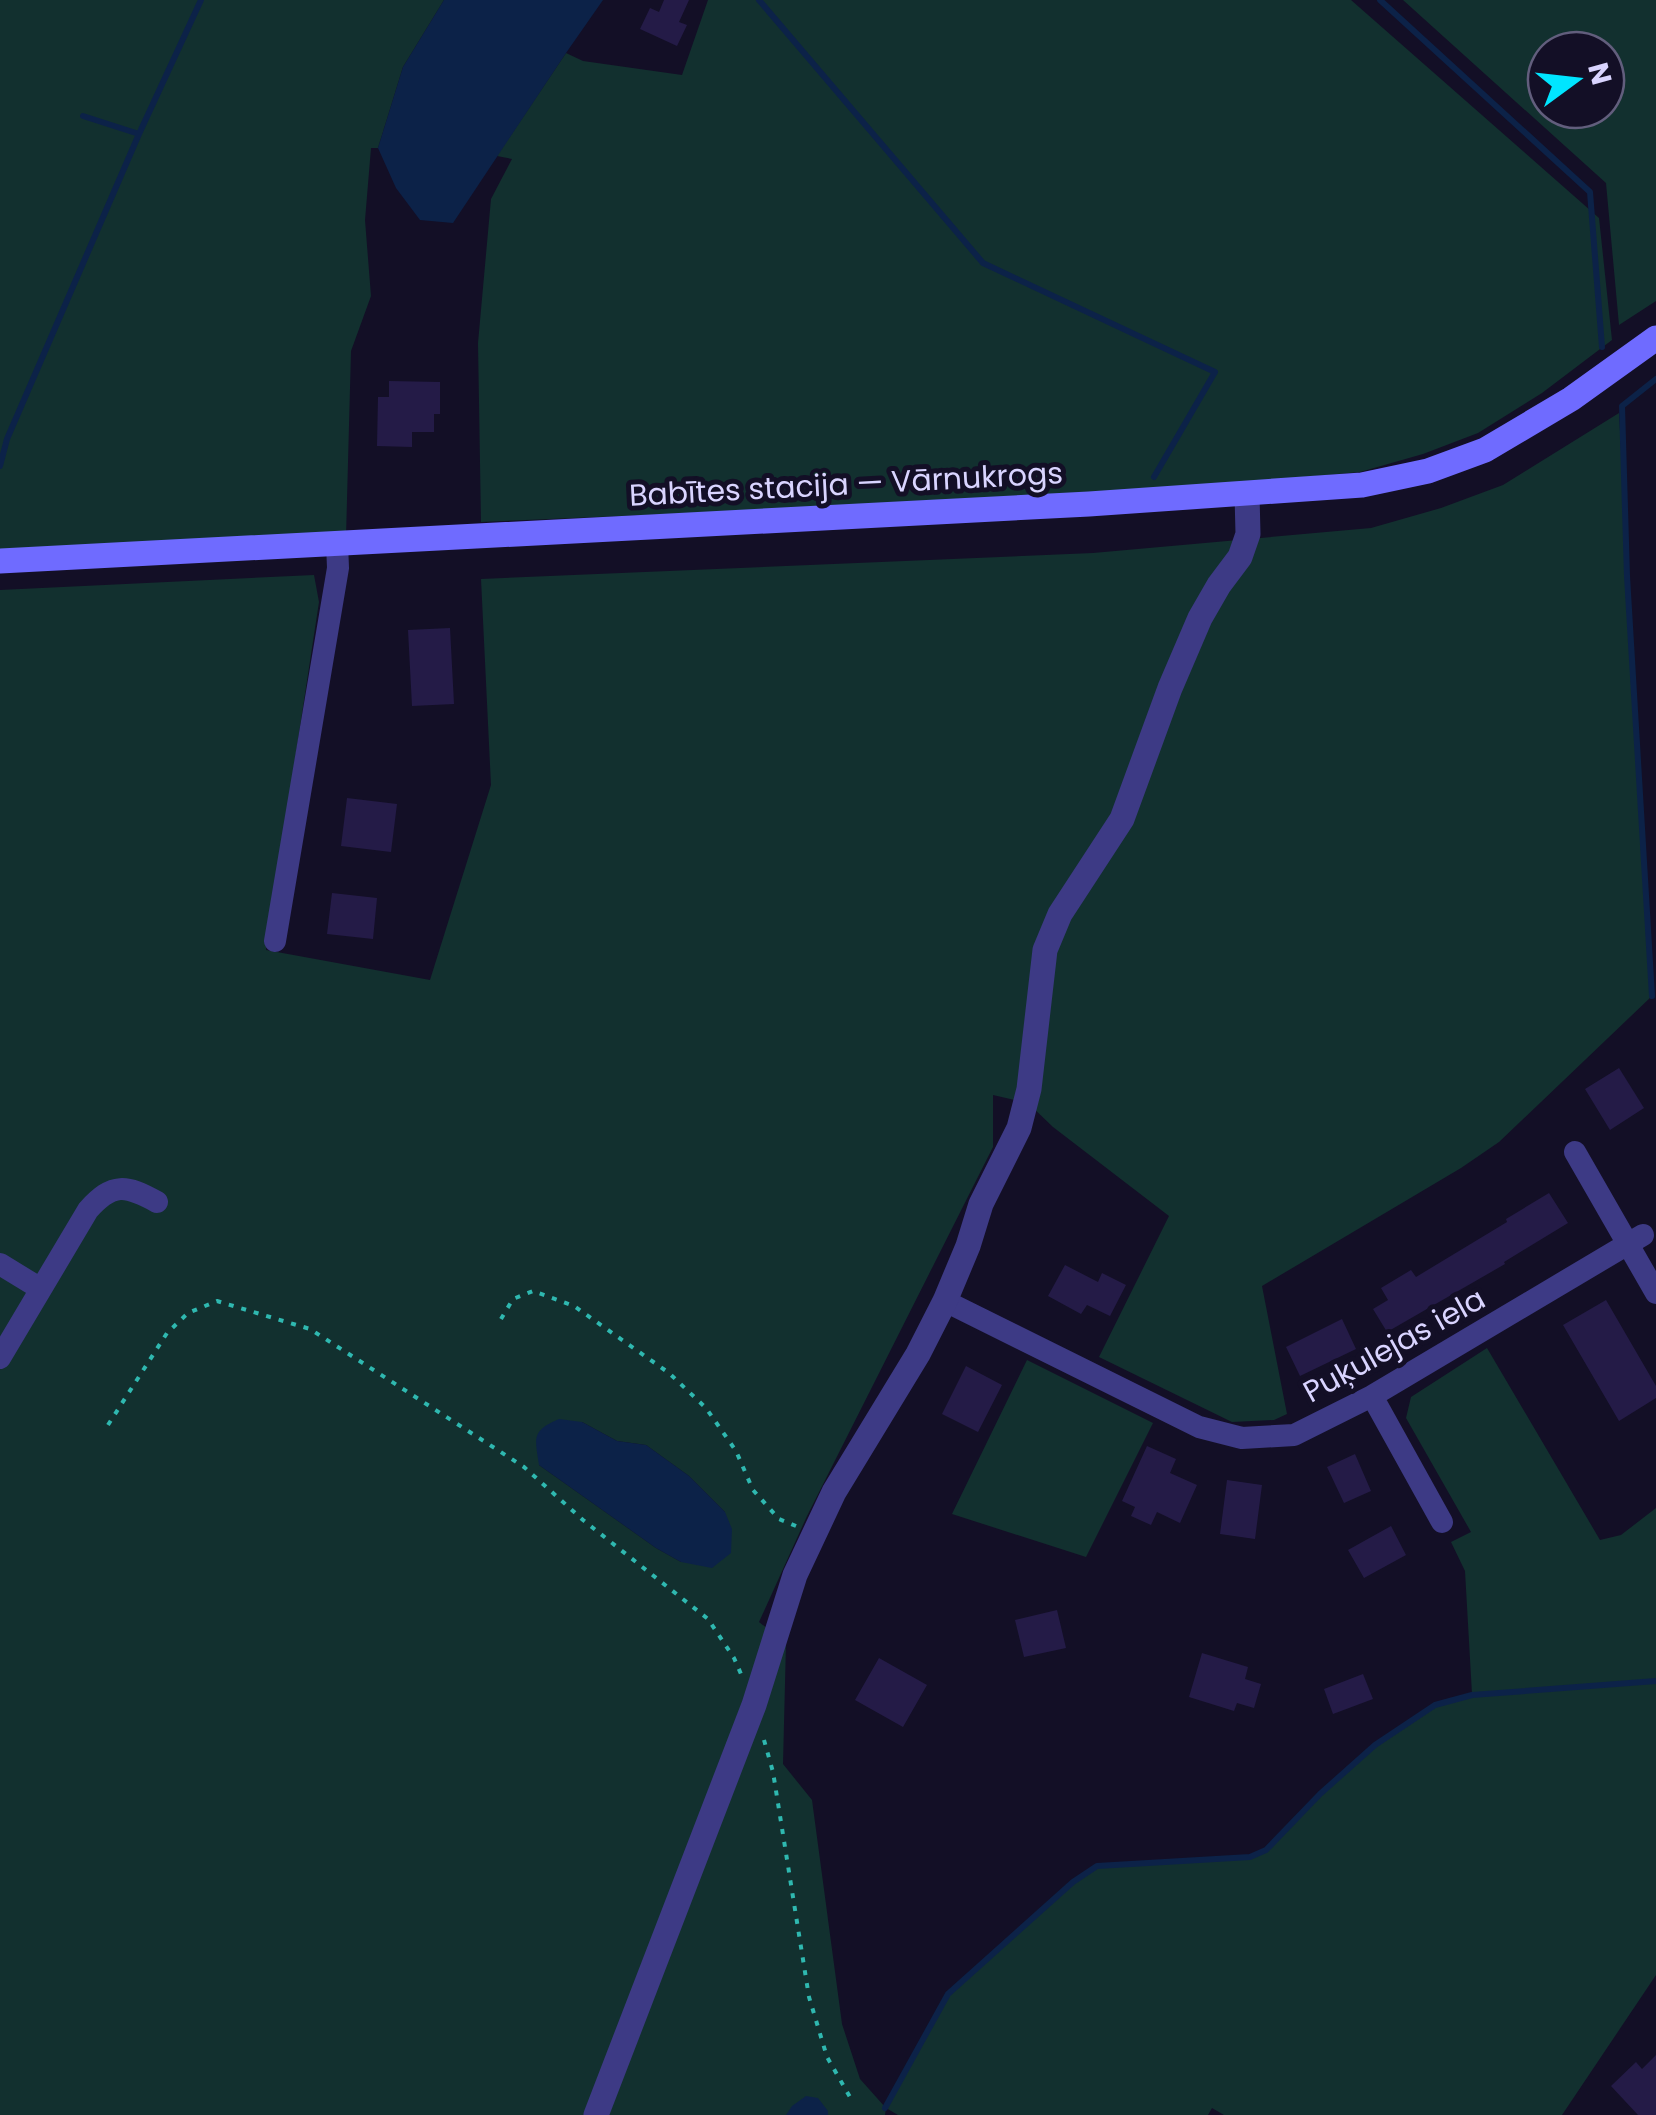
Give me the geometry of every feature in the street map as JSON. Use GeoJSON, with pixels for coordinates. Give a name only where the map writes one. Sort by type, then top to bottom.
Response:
{"type":"FeatureCollection","features":[{"type":"Feature","properties":{"kind":"main road","name":"Babītes stacija — Vārnukrogs"},"geometry":{"type":"LineString","coordinates":[[0,561],[1362,485],[1428,471],[1485,450],[1572,399],[1656,338]]}},
{"type":"Feature","properties":{"kind":"street"},"geometry":{"type":"LineString","coordinates":[[596,2115],[754,1704],[795,1575],[834,1492],[945,1302],[981,1204],[1019,1128],[1029,1089],[1045,950],[1060,914],[1122,819],[1200,618],[1240,557],[1248,534],[1247,494]]}},
{"type":"Feature","properties":{"kind":"street"},"geometry":{"type":"LineString","coordinates":[[275,941],[338,568],[337,543]]}},
{"type":"Feature","properties":{"kind":"street"},"geometry":{"type":"LineString","coordinates":[[1575,1152],[1635,1240],[1656,1293]]}},
{"type":"Feature","properties":{"kind":"street"},"geometry":{"type":"LineString","coordinates":[[0,1358],[88,1210],[102,1194],[118,1188],[136,1190],[157,1202]]}},
{"type":"Feature","properties":{"kind":"street","name":"Puķulejas iela"},"geometry":{"type":"LineString","coordinates":[[945,1302],[1199,1427],[1242,1438],[1294,1434],[1372,1396],[1635,1240]]}},
{"type":"Feature","properties":{"kind":"street"},"geometry":{"type":"LineString","coordinates":[[0,1264],[41,1289]]}},
{"type":"Feature","properties":{"kind":"street"},"geometry":{"type":"LineString","coordinates":[[1372,1396],[1442,1522]]}},
{"type":"Feature","properties":{"kind":"path"},"geometry":{"type":"LineString","coordinates":[[501,1319],[513,1299],[533,1291],[574,1306],[669,1373],[706,1408],[736,1451],[753,1490],[780,1518],[814,1534]]}},
{"type":"Feature","properties":{"kind":"path"},"geometry":{"type":"LineString","coordinates":[[108,1426],[167,1333],[188,1313],[217,1301],[310,1329],[524,1467],[583,1520],[708,1619],[734,1658],[754,1704],[774,1772],[809,1997],[827,2057],[850,2096]]}},
{"type":"Feature","properties":{"kind":"green space"},"geometry":{"type":"Polygon","coordinates":[[[0,0],[444,0],[403,67],[378,148],[371,148],[365,220],[371,296],[351,351],[346,537],[0,551],[0,0]]]}},
{"type":"Feature","properties":{"kind":"green space"},"geometry":{"type":"Polygon","coordinates":[[[708,0],[1351,0],[1599,218],[1612,340],[1542,393],[1478,433],[1360,472],[1089,496],[481,522],[478,343],[491,199],[512,159],[497,156],[566,53],[583,61],[682,75],[708,0]]]}},
{"type":"Feature","properties":{"kind":"green space"},"geometry":{"type":"Polygon","coordinates":[[[1403,0],[1656,0],[1656,301],[1619,325],[1606,183],[1547,130],[1626,130],[1626,30],[1526,30],[1526,111],[1403,0]]]}},
{"type":"Feature","properties":{"kind":"green space"},"geometry":{"type":"Polygon","coordinates":[[[1619,413],[1652,996],[1499,1142],[1262,1286],[1287,1414],[1274,1420],[1232,1422],[1099,1357],[1169,1216],[1053,1127],[1028,1103],[993,1095],[993,1147],[807,1516],[759,1622],[786,1643],[783,1764],[812,1800],[842,2024],[860,2079],[885,2107],[948,1994],[1073,1882],[1097,1866],[1250,1857],[1266,1850],[1375,1745],[1435,1705],[1472,1694],[1465,1571],[1451,1542],[1471,1532],[1406,1418],[1411,1397],[1487,1348],[1600,1540],[1621,1535],[1656,1508],[1656,1975],[1562,2115],[1224,2115],[1212,2108],[1208,2115],[898,2115],[886,2108],[885,2115],[0,2115],[0,590],[314,575],[319,602],[266,950],[430,980],[491,785],[481,579],[1093,553],[1371,528],[1503,485],[1619,413]],[[582,1422],[539,1465],[681,1562],[725,1512],[689,1476],[646,1445],[617,1441],[582,1422]]]}},
{"type":"Feature","properties":{"kind":"green space"},"geometry":{"type":"Polygon","coordinates":[[[1027,1360],[1153,1423],[1086,1557],[952,1514],[1027,1360]]]}},
{"type":"Feature","properties":{"kind":"water"},"geometry":{"type":"Polygon","coordinates":[[[444,0],[603,0],[453,223],[420,220],[396,188],[378,148],[403,67],[444,0]]]}},
{"type":"Feature","properties":{"kind":"water"},"geometry":{"type":"Polygon","coordinates":[[[559,1419],[582,1422],[617,1441],[646,1445],[689,1476],[725,1512],[732,1529],[731,1553],[712,1568],[681,1562],[539,1465],[537,1436],[559,1419]]]}},
{"type":"Feature","properties":{"kind":"water"},"geometry":{"type":"Polygon","coordinates":[[[806,2096],[818,2098],[828,2115],[786,2115],[806,2096]]]}},
{"type":"Feature","properties":{"kind":"building"},"geometry":{"type":"Polygon","coordinates":[[[664,0],[689,0],[679,22],[687,25],[677,46],[640,29],[650,8],[659,12],[664,0]]]}},
{"type":"Feature","properties":{"kind":"building"},"geometry":{"type":"Polygon","coordinates":[[[389,381],[440,382],[440,414],[434,414],[434,432],[412,432],[412,447],[377,446],[378,397],[389,397],[389,381]]]}},
{"type":"Feature","properties":{"kind":"building"},"geometry":{"type":"Polygon","coordinates":[[[450,628],[454,704],[412,706],[408,630],[450,628]]]}},
{"type":"Feature","properties":{"kind":"building"},"geometry":{"type":"Polygon","coordinates":[[[347,798],[397,804],[391,852],[341,846],[347,798]]]}},
{"type":"Feature","properties":{"kind":"building"},"geometry":{"type":"Polygon","coordinates":[[[332,893],[377,898],[373,939],[327,934],[332,893]]]}},
{"type":"Feature","properties":{"kind":"building"},"geometry":{"type":"Polygon","coordinates":[[[1619,1068],[1644,1108],[1610,1130],[1585,1089],[1619,1068]]]}},
{"type":"Feature","properties":{"kind":"building"},"geometry":{"type":"Polygon","coordinates":[[[1549,1193],[1568,1223],[1387,1332],[1373,1309],[1388,1300],[1381,1288],[1411,1270],[1416,1277],[1549,1193]]]}},
{"type":"Feature","properties":{"kind":"building"},"geometry":{"type":"Polygon","coordinates":[[[1065,1265],[1098,1282],[1102,1273],[1126,1285],[1110,1316],[1087,1305],[1081,1314],[1048,1296],[1065,1265]]]}},
{"type":"Feature","properties":{"kind":"building"},"geometry":{"type":"Polygon","coordinates":[[[1606,1300],[1656,1386],[1656,1398],[1619,1421],[1563,1325],[1606,1300]]]}},
{"type":"Feature","properties":{"kind":"building"},"geometry":{"type":"Polygon","coordinates":[[[1342,1319],[1356,1349],[1300,1376],[1286,1347],[1342,1319]]]}},
{"type":"Feature","properties":{"kind":"building"},"geometry":{"type":"Polygon","coordinates":[[[966,1366],[1002,1385],[978,1432],[942,1414],[966,1366]]]}},
{"type":"Feature","properties":{"kind":"building"},"geometry":{"type":"Polygon","coordinates":[[[1147,1446],[1176,1459],[1170,1473],[1197,1485],[1180,1523],[1157,1512],[1151,1525],[1131,1516],[1135,1507],[1122,1501],[1147,1446]]]}},
{"type":"Feature","properties":{"kind":"building"},"geometry":{"type":"Polygon","coordinates":[[[1355,1454],[1371,1491],[1344,1503],[1327,1467],[1355,1454]]]}},
{"type":"Feature","properties":{"kind":"building"},"geometry":{"type":"Polygon","coordinates":[[[1227,1480],[1262,1485],[1255,1539],[1220,1534],[1227,1480]]]}},
{"type":"Feature","properties":{"kind":"building"},"geometry":{"type":"Polygon","coordinates":[[[1391,1526],[1406,1555],[1364,1578],[1348,1550],[1391,1526]]]}},
{"type":"Feature","properties":{"kind":"building"},"geometry":{"type":"Polygon","coordinates":[[[1057,1610],[1066,1648],[1024,1657],[1015,1620],[1057,1610]]]}},
{"type":"Feature","properties":{"kind":"building"},"geometry":{"type":"Polygon","coordinates":[[[1202,1653],[1248,1667],[1245,1679],[1261,1684],[1254,1708],[1237,1703],[1234,1711],[1189,1697],[1202,1653]]]}},
{"type":"Feature","properties":{"kind":"building"},"geometry":{"type":"Polygon","coordinates":[[[879,1658],[927,1685],[903,1727],[855,1700],[879,1658]]]}},
{"type":"Feature","properties":{"kind":"building"},"geometry":{"type":"Polygon","coordinates":[[[1363,1674],[1373,1699],[1333,1714],[1324,1689],[1363,1674]]]}},
{"type":"Feature","properties":{"kind":"building"},"geometry":{"type":"Polygon","coordinates":[[[1656,2055],[1656,2115],[1638,2115],[1611,2086],[1636,2062],[1642,2069],[1656,2055]]]}},
{"type":"Feature","properties":{"kind":"waterway"},"geometry":{"type":"LineString","coordinates":[[0,466],[7,439],[201,0]]}},
{"type":"Feature","properties":{"kind":"waterway"},"geometry":{"type":"LineString","coordinates":[[759,0],[983,263],[1215,372],[1154,477]]}},
{"type":"Feature","properties":{"kind":"waterway"},"geometry":{"type":"LineString","coordinates":[[1380,0],[1590,192],[1602,347]]}},
{"type":"Feature","properties":{"kind":"waterway"},"geometry":{"type":"LineString","coordinates":[[83,116],[139,134]]}},
{"type":"Feature","properties":{"kind":"waterway"},"geometry":{"type":"LineString","coordinates":[[1652,996],[1627,576],[1622,406],[1656,379]]}},
{"type":"Feature","properties":{"kind":"waterway"},"geometry":{"type":"LineString","coordinates":[[885,2108],[948,1994],[1073,1882],[1097,1866],[1250,1857],[1266,1850],[1375,1745],[1435,1705],[1472,1695],[1656,1681]]}}]}
